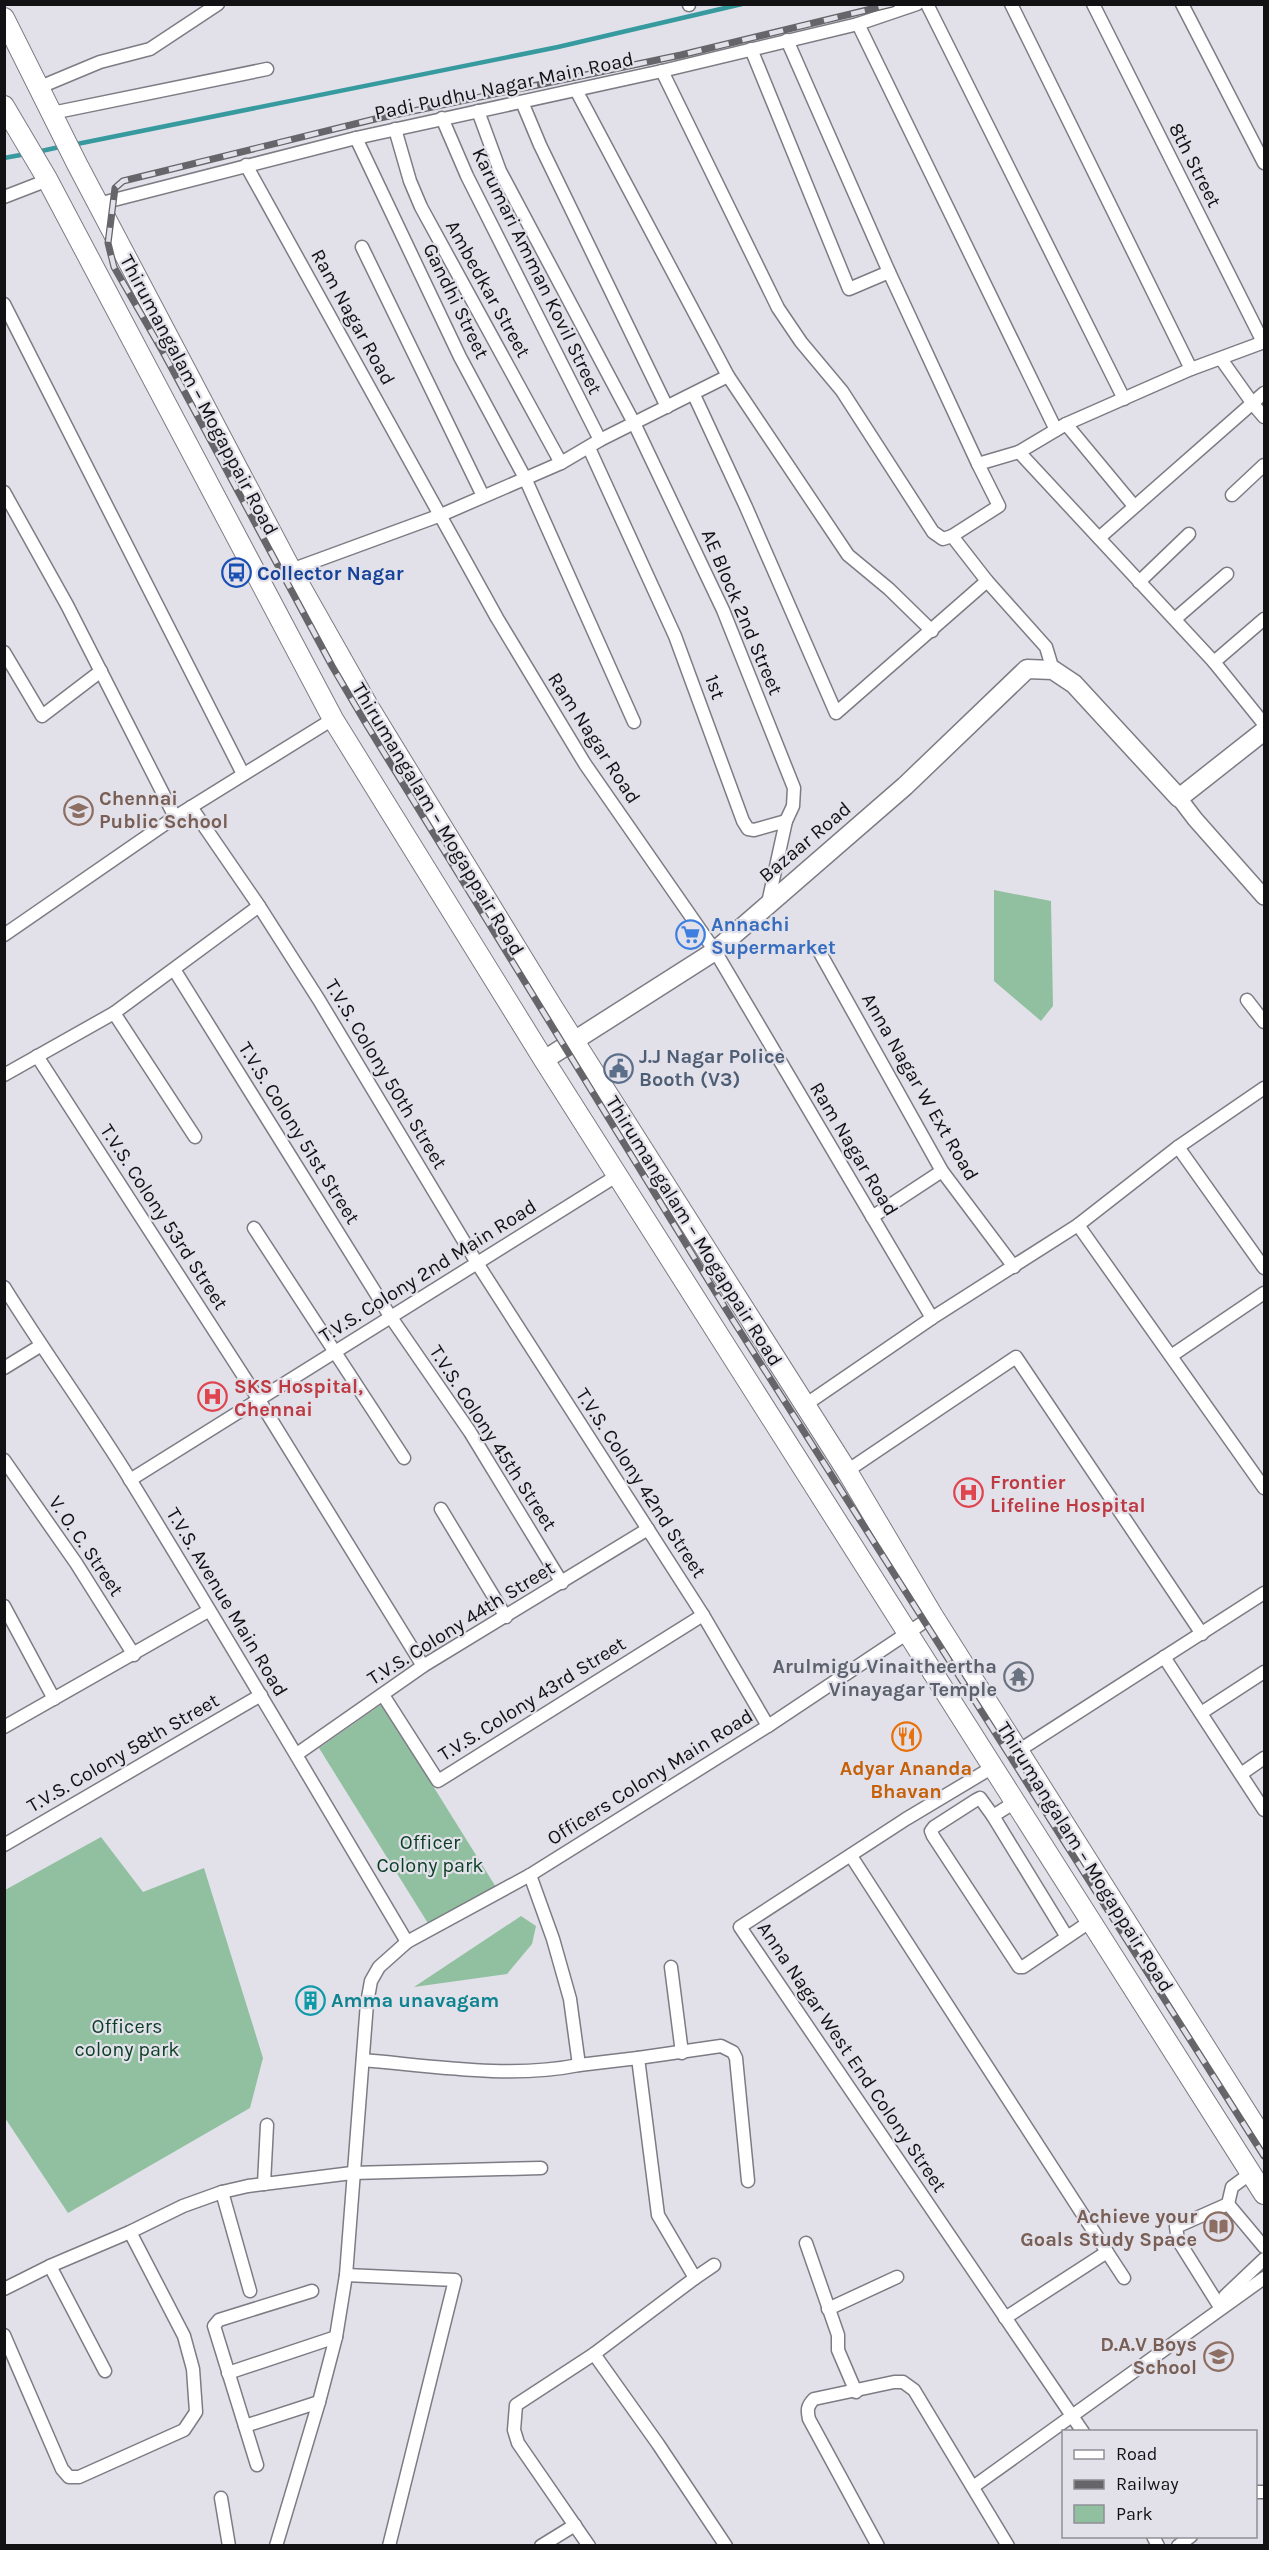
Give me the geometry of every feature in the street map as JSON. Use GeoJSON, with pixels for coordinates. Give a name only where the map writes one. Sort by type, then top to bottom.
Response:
{"type":"FeatureCollection","features":[{"type":"Feature","properties":{"kind":"main road","name":"Thirumangalam – Mogappair Road"},"geometry":{"type":"LineString","coordinates":[[4,18],[77,164],[291,570],[368,706],[573,1041],[847,1471],[933,1616],[1264,2140]]}},
{"type":"Feature","properties":{"kind":"main road","name":"Thirumangalam – Mogappair Road"},"geometry":{"type":"LineString","coordinates":[[4,106],[47,178],[333,719],[544,1060],[1264,2194]]}},
{"type":"Feature","properties":{"kind":"main road","name":"Bazaar Road"},"geometry":{"type":"LineString","coordinates":[[544,1060],[714,951],[905,786],[1028,669],[1053,670]]}},
{"type":"Feature","properties":{"kind":"main road"},"geometry":{"type":"LineString","coordinates":[[1053,670],[1074,684],[1179,798],[1264,731]]}},
{"type":"Feature","properties":{"kind":"street"},"geometry":{"type":"LineString","coordinates":[[40,87],[100,62],[150,49],[218,4]]}},
{"type":"Feature","properties":{"kind":"street","name":"Padi Pudhu Nagar Main Road"},"geometry":{"type":"LineString","coordinates":[[98,204],[356,138],[662,71],[858,24],[917,4]]}},
{"type":"Feature","properties":{"kind":"street"},"geometry":{"type":"LineString","coordinates":[[927,4],[1124,399]]}},
{"type":"Feature","properties":{"kind":"street"},"geometry":{"type":"LineString","coordinates":[[1011,4],[1191,369]]}},
{"type":"Feature","properties":{"kind":"street","name":"8th Street"},"geometry":{"type":"LineString","coordinates":[[1093,4],[1264,342]]}},
{"type":"Feature","properties":{"kind":"street"},"geometry":{"type":"LineString","coordinates":[[1182,4],[1264,163]]}},
{"type":"Feature","properties":{"kind":"street"},"geometry":{"type":"LineString","coordinates":[[858,24],[1061,427],[1134,506]]}},
{"type":"Feature","properties":{"kind":"street"},"geometry":{"type":"LineString","coordinates":[[662,71],[778,309],[801,342],[842,391],[933,532],[943,539],[952,536],[999,506],[889,272],[787,40]]}},
{"type":"Feature","properties":{"kind":"street"},"geometry":{"type":"LineString","coordinates":[[751,50],[849,289],[889,272]]}},
{"type":"Feature","properties":{"kind":"street"},"geometry":{"type":"LineString","coordinates":[[52,113],[267,69]]}},
{"type":"Feature","properties":{"kind":"street"},"geometry":{"type":"LineString","coordinates":[[576,90],[728,376],[848,555],[889,589],[932,631]]}},
{"type":"Feature","properties":{"kind":"street"},"geometry":{"type":"LineString","coordinates":[[522,102],[540,145],[667,408]]}},
{"type":"Feature","properties":{"kind":"street","name":"AE Block 2nd Street"},"geometry":{"type":"LineString","coordinates":[[478,111],[500,171],[634,423],[723,610],[794,788],[793,806],[786,821]]}},
{"type":"Feature","properties":{"kind":"street","name":"Karumari Amman Kovil Street"},"geometry":{"type":"LineString","coordinates":[[442,118],[467,176],[600,440]]}},
{"type":"Feature","properties":{"kind":"street","name":"Ambedkar Street"},"geometry":{"type":"LineString","coordinates":[[395,129],[410,181],[421,207],[561,463]]}},
{"type":"Feature","properties":{"kind":"street","name":"Gandhi Street"},"geometry":{"type":"LineString","coordinates":[[356,138],[460,357],[525,478],[634,722]]}},
{"type":"Feature","properties":{"kind":"street","name":"Ram Nagar Road"},"geometry":{"type":"LineString","coordinates":[[246,165],[497,618],[585,764],[714,951],[932,1318]]}},
{"type":"Feature","properties":{"kind":"street"},"geometry":{"type":"LineString","coordinates":[[4,197],[47,178]]}},
{"type":"Feature","properties":{"kind":"street"},"geometry":{"type":"LineString","coordinates":[[362,247],[483,496]]}},
{"type":"Feature","properties":{"kind":"street"},"geometry":{"type":"LineString","coordinates":[[4,304],[243,774]]}},
{"type":"Feature","properties":{"kind":"street"},"geometry":{"type":"LineString","coordinates":[[978,464],[1019,453],[1061,427],[1191,369],[1264,342]]}},
{"type":"Feature","properties":{"kind":"street"},"geometry":{"type":"LineString","coordinates":[[1221,359],[1252,404],[1264,417]]}},
{"type":"Feature","properties":{"kind":"street"},"geometry":{"type":"LineString","coordinates":[[291,570],[441,515],[561,463],[600,440],[728,376]]}},
{"type":"Feature","properties":{"kind":"street"},"geometry":{"type":"LineString","coordinates":[[1099,538],[1264,393]]}},
{"type":"Feature","properties":{"kind":"street"},"geometry":{"type":"LineString","coordinates":[[694,395],[746,507],[836,713],[987,581]]}},
{"type":"Feature","properties":{"kind":"street","name":"1st"},"geometry":{"type":"LineString","coordinates":[[589,448],[675,636],[743,821],[748,829],[754,830],[786,821]]}},
{"type":"Feature","properties":{"kind":"street"},"geometry":{"type":"LineString","coordinates":[[1019,453],[1214,662],[1264,724]]}},
{"type":"Feature","properties":{"kind":"street"},"geometry":{"type":"LineString","coordinates":[[1232,495],[1264,465]]}},
{"type":"Feature","properties":{"kind":"street"},"geometry":{"type":"LineString","coordinates":[[4,492],[101,671],[175,817]]}},
{"type":"Feature","properties":{"kind":"street"},"geometry":{"type":"LineString","coordinates":[[1139,582],[1189,534]]}},
{"type":"Feature","properties":{"kind":"street"},"geometry":{"type":"LineString","coordinates":[[952,536],[987,581],[1046,647],[1053,670]]}},
{"type":"Feature","properties":{"kind":"street"},"geometry":{"type":"LineString","coordinates":[[1175,620],[1227,574]]}},
{"type":"Feature","properties":{"kind":"street"},"geometry":{"type":"LineString","coordinates":[[1214,662],[1264,619]]}},
{"type":"Feature","properties":{"kind":"street"},"geometry":{"type":"LineString","coordinates":[[4,652],[42,716],[101,671]]}},
{"type":"Feature","properties":{"kind":"street"},"geometry":{"type":"LineString","coordinates":[[4,935],[175,817],[333,719]]}},
{"type":"Feature","properties":{"kind":"street"},"geometry":{"type":"LineString","coordinates":[[1179,798],[1194,819],[1264,897]]}},
{"type":"Feature","properties":{"kind":"street","name":"T.V.S. Colony 50th Street"},"geometry":{"type":"LineString","coordinates":[[191,807],[260,906],[319,1000],[477,1263]]}},
{"type":"Feature","properties":{"kind":"street"},"geometry":{"type":"LineString","coordinates":[[768,903],[786,821]]}},
{"type":"Feature","properties":{"kind":"street"},"geometry":{"type":"LineString","coordinates":[[4,1075],[114,1013],[260,906]]}},
{"type":"Feature","properties":{"kind":"street","name":"Anna Nagar W Ext Road"},"geometry":{"type":"LineString","coordinates":[[819,951],[942,1171],[1014,1267]]}},
{"type":"Feature","properties":{"kind":"street","name":"T.V.S. Colony 51st Street"},"geometry":{"type":"LineString","coordinates":[[175,970],[390,1316]]}},
{"type":"Feature","properties":{"kind":"street"},"geometry":{"type":"LineString","coordinates":[[1246,1000],[1264,1022]]}},
{"type":"Feature","properties":{"kind":"street"},"geometry":{"type":"LineString","coordinates":[[114,1013],[195,1137]]}},
{"type":"Feature","properties":{"kind":"street","name":"T.V.S. Colony 53rd Street"},"geometry":{"type":"LineString","coordinates":[[37,1056],[259,1400],[423,1666]]}},
{"type":"Feature","properties":{"kind":"street"},"geometry":{"type":"LineString","coordinates":[[805,1405],[932,1318],[1078,1225],[1178,1148],[1264,1088]]}},
{"type":"Feature","properties":{"kind":"street"},"geometry":{"type":"LineString","coordinates":[[1178,1148],[1264,1268]]}},
{"type":"Feature","properties":{"kind":"street"},"geometry":{"type":"LineString","coordinates":[[872,1217],[942,1171]]}},
{"type":"Feature","properties":{"kind":"street","name":"T.V.S. Colony 2nd Main Road"},"geometry":{"type":"LineString","coordinates":[[130,1479],[618,1175]]}},
{"type":"Feature","properties":{"kind":"street"},"geometry":{"type":"LineString","coordinates":[[1078,1225],[1264,1488]]}},
{"type":"Feature","properties":{"kind":"street"},"geometry":{"type":"LineString","coordinates":[[254,1228],[404,1458]]}},
{"type":"Feature","properties":{"kind":"street","name":"T.V.S. Colony 42nd Street"},"geometry":{"type":"LineString","coordinates":[[477,1263],[703,1615],[768,1726]]}},
{"type":"Feature","properties":{"kind":"street","name":"T.V.S. Avenue Main Road"},"geometry":{"type":"LineString","coordinates":[[4,1287],[40,1346],[130,1479],[208,1611],[297,1754],[407,1942]]}},
{"type":"Feature","properties":{"kind":"street"},"geometry":{"type":"LineString","coordinates":[[1171,1356],[1264,1293]]}},
{"type":"Feature","properties":{"kind":"street","name":"T.V.S. Colony 45th Street"},"geometry":{"type":"LineString","coordinates":[[390,1316],[470,1432],[562,1583]]}},
{"type":"Feature","properties":{"kind":"street"},"geometry":{"type":"LineString","coordinates":[[4,1368],[40,1346]]}},
{"type":"Feature","properties":{"kind":"street"},"geometry":{"type":"LineString","coordinates":[[847,1471],[1016,1357],[1202,1634]]}},
{"type":"Feature","properties":{"kind":"street","name":"V. O. C. Street"},"geometry":{"type":"LineString","coordinates":[[4,1460],[76,1563],[134,1655]]}},
{"type":"Feature","properties":{"kind":"street"},"geometry":{"type":"LineString","coordinates":[[441,1509],[506,1617]]}},
{"type":"Feature","properties":{"kind":"street","name":"T.V.S. Colony 44th Street"},"geometry":{"type":"LineString","coordinates":[[297,1754],[423,1666],[648,1529]]}},
{"type":"Feature","properties":{"kind":"street"},"geometry":{"type":"LineString","coordinates":[[1018,1751],[1264,1593]]}},
{"type":"Feature","properties":{"kind":"street"},"geometry":{"type":"LineString","coordinates":[[4,1606],[54,1699]]}},
{"type":"Feature","properties":{"kind":"street"},"geometry":{"type":"LineString","coordinates":[[4,1727],[208,1611]]}},
{"type":"Feature","properties":{"kind":"street","name":"T.V.S. Colony 43rd Street"},"geometry":{"type":"LineString","coordinates":[[383,1695],[438,1781],[703,1615]]}},
{"type":"Feature","properties":{"kind":"street","name":"Officers Colony Main Road"},"geometry":{"type":"LineString","coordinates":[[276,2546],[319,2403],[336,2337],[345,2275],[352,2174],[371,1981],[379,1967],[407,1942],[530,1875],[768,1726],[933,1616]]}},
{"type":"Feature","properties":{"kind":"street"},"geometry":{"type":"LineString","coordinates":[[1164,1657],[1264,1810]]}},
{"type":"Feature","properties":{"kind":"street"},"geometry":{"type":"LineString","coordinates":[[1201,1713],[1264,1672]]}},
{"type":"Feature","properties":{"kind":"street","name":"T.V.S. Colony 58th Street"},"geometry":{"type":"LineString","coordinates":[[4,1845],[261,1695]]}},
{"type":"Feature","properties":{"kind":"street"},"geometry":{"type":"LineString","coordinates":[[1241,1774],[1264,1758]]}},
{"type":"Feature","properties":{"kind":"street","name":"Anna Nagar West End Colony Street"},"geometry":{"type":"LineString","coordinates":[[993,1767],[906,1819],[740,1927],[1082,2430]]}},
{"type":"Feature","properties":{"kind":"street"},"geometry":{"type":"LineString","coordinates":[[1067,1937],[980,1798],[934,1827],[933,1836],[1019,1966],[1023,1967],[1091,1921]]}},
{"type":"Feature","properties":{"kind":"street"},"geometry":{"type":"LineString","coordinates":[[993,1816],[1015,1802]]}},
{"type":"Feature","properties":{"kind":"street"},"geometry":{"type":"LineString","coordinates":[[851,1856],[1124,2278]]}},
{"type":"Feature","properties":{"kind":"street"},"geometry":{"type":"LineString","coordinates":[[530,1875],[553,1939],[570,1999],[579,2066]]}},
{"type":"Feature","properties":{"kind":"street"},"geometry":{"type":"LineString","coordinates":[[671,1967],[682,2053]]}},
{"type":"Feature","properties":{"kind":"street"},"geometry":{"type":"LineString","coordinates":[[363,2060],[507,2071],[558,2070],[721,2046],[733,2052],[736,2058],[747,2181]]}},
{"type":"Feature","properties":{"kind":"street"},"geometry":{"type":"LineString","coordinates":[[638,2058],[658,2215],[695,2278]]}},
{"type":"Feature","properties":{"kind":"street"},"geometry":{"type":"LineString","coordinates":[[264,2184],[267,2125]]}},
{"type":"Feature","properties":{"kind":"street"},"geometry":{"type":"LineString","coordinates":[[4,2289],[183,2206],[222,2192],[264,2184],[352,2174],[541,2168]]}},
{"type":"Feature","properties":{"kind":"street"},"geometry":{"type":"LineString","coordinates":[[1228,2204],[1232,2187],[1251,2173]]}},
{"type":"Feature","properties":{"kind":"street"},"geometry":{"type":"LineString","coordinates":[[222,2192],[250,2291]]}},
{"type":"Feature","properties":{"kind":"street"},"geometry":{"type":"LineString","coordinates":[[1228,2204],[1264,2247]]}},
{"type":"Feature","properties":{"kind":"street"},"geometry":{"type":"LineString","coordinates":[[1219,2305],[1175,2233],[1176,2227],[1228,2204]]}},
{"type":"Feature","properties":{"kind":"street"},"geometry":{"type":"LineString","coordinates":[[4,2335],[62,2469],[69,2477],[79,2477],[184,2430],[196,2412],[193,2369],[184,2336],[130,2232]]}},
{"type":"Feature","properties":{"kind":"street"},"geometry":{"type":"LineString","coordinates":[[806,2243],[838,2335],[838,2350],[856,2392]]}},
{"type":"Feature","properties":{"kind":"street"},"geometry":{"type":"LineString","coordinates":[[1005,2318],[1107,2252]]}},
{"type":"Feature","properties":{"kind":"street"},"geometry":{"type":"LineString","coordinates":[[1219,2305],[1264,2259]]}},
{"type":"Feature","properties":{"kind":"street"},"geometry":{"type":"LineString","coordinates":[[590,2546],[518,2443],[513,2419],[516,2405],[594,2354],[714,2265]]}},
{"type":"Feature","properties":{"kind":"street"},"geometry":{"type":"LineString","coordinates":[[50,2266],[105,2371]]}},
{"type":"Feature","properties":{"kind":"street"},"geometry":{"type":"LineString","coordinates":[[345,2275],[455,2280],[388,2546]]}},
{"type":"Feature","properties":{"kind":"street"},"geometry":{"type":"LineString","coordinates":[[828,2309],[897,2277]]}},
{"type":"Feature","properties":{"kind":"street"},"geometry":{"type":"LineString","coordinates":[[973,2487],[1219,2305],[1264,2278]]}},
{"type":"Feature","properties":{"kind":"street"},"geometry":{"type":"LineString","coordinates":[[257,2465],[215,2331],[215,2323],[312,2291]]}},
{"type":"Feature","properties":{"kind":"street"},"geometry":{"type":"LineString","coordinates":[[228,2373],[336,2337]]}},
{"type":"Feature","properties":{"kind":"street"},"geometry":{"type":"LineString","coordinates":[[594,2354],[726,2546]]}},
{"type":"Feature","properties":{"kind":"street"},"geometry":{"type":"LineString","coordinates":[[878,2546],[809,2419],[807,2411],[814,2399],[856,2392],[894,2382],[903,2382],[914,2390],[1008,2546]]}},
{"type":"Feature","properties":{"kind":"street"},"geometry":{"type":"LineString","coordinates":[[245,2426],[319,2403]]}},
{"type":"Feature","properties":{"kind":"street"},"geometry":{"type":"LineString","coordinates":[[221,2498],[229,2546]]}},
{"type":"Feature","properties":{"kind":"street"},"geometry":{"type":"LineString","coordinates":[[541,2546],[575,2525]]}},
{"type":"Feature","properties":{"kind":"green space"},"geometry":{"type":"Polygon","coordinates":[[[994,890],[1051,901],[1053,1006],[1041,1021],[994,981],[994,890]]]}},
{"type":"Feature","properties":{"kind":"green space","name":"Officer Colony park"},"geometry":{"type":"Polygon","coordinates":[[[382,1704],[499,1892],[434,1933],[319,1748],[382,1704]]]}},
{"type":"Feature","properties":{"kind":"green space","name":"Officers colony park"},"geometry":{"type":"Polygon","coordinates":[[[101,1837],[143,1892],[204,1868],[263,2058],[250,2108],[68,2213],[5,2118],[5,1890],[101,1837]]]}},
{"type":"Feature","properties":{"kind":"green space"},"geometry":{"type":"Polygon","coordinates":[[[521,1916],[536,1926],[532,1944],[507,1974],[414,1987],[521,1916]]]}},
{"type":"Feature","properties":{"kind":"waterway"},"geometry":{"type":"LineString","coordinates":[[72,145],[558,47],[742,4]]}},
{"type":"Feature","properties":{"kind":"waterway"},"geometry":{"type":"LineString","coordinates":[[37,152],[64,146]]}},
{"type":"Feature","properties":{"kind":"waterway"},"geometry":{"type":"LineString","coordinates":[[4,158],[26,154]]}},
{"type":"Feature","properties":{"kind":"railway"},"geometry":{"type":"LineString","coordinates":[[892,4],[681,55],[375,119],[123,181],[115,188],[108,243],[114,267],[163,352],[332,666],[365,722],[724,1306],[1264,2156]]}},
{"type":"Feature","properties":{"kind":"place","name":"Collector Nagar"},"geometry":{"type":"Point","coordinates":[236,573]}},
{"type":"Feature","properties":{"kind":"place","name":"Chennai Public School"},"geometry":{"type":"Point","coordinates":[78,810]}},
{"type":"Feature","properties":{"kind":"place","name":"Annachi Supermarket"},"geometry":{"type":"Point","coordinates":[690,935]}},
{"type":"Feature","properties":{"kind":"place","name":"J.J Nagar Police Booth (V3)"},"geometry":{"type":"Point","coordinates":[618,1068]}},
{"type":"Feature","properties":{"kind":"place","name":"SKS Hospital, Chennai"},"geometry":{"type":"Point","coordinates":[213,1397]}},
{"type":"Feature","properties":{"kind":"place","name":"Frontier Lifeline Hospital"},"geometry":{"type":"Point","coordinates":[969,1493]}},
{"type":"Feature","properties":{"kind":"place","name":"Arulmigu Vinaitheertha Vinayagar Temple"},"geometry":{"type":"Point","coordinates":[1018,1677]}},
{"type":"Feature","properties":{"kind":"place","name":"Adyar Ananda Bhavan"},"geometry":{"type":"Point","coordinates":[906,1737]}},
{"type":"Feature","properties":{"kind":"place","name":"Amma unavagam"},"geometry":{"type":"Point","coordinates":[310,2000]}},
{"type":"Feature","properties":{"kind":"place","name":"Achieve your Goals Study Space"},"geometry":{"type":"Point","coordinates":[1218,2227]}},
{"type":"Feature","properties":{"kind":"place","name":"D.A.V Boys School"},"geometry":{"type":"Point","coordinates":[1218,2356]}}]}
